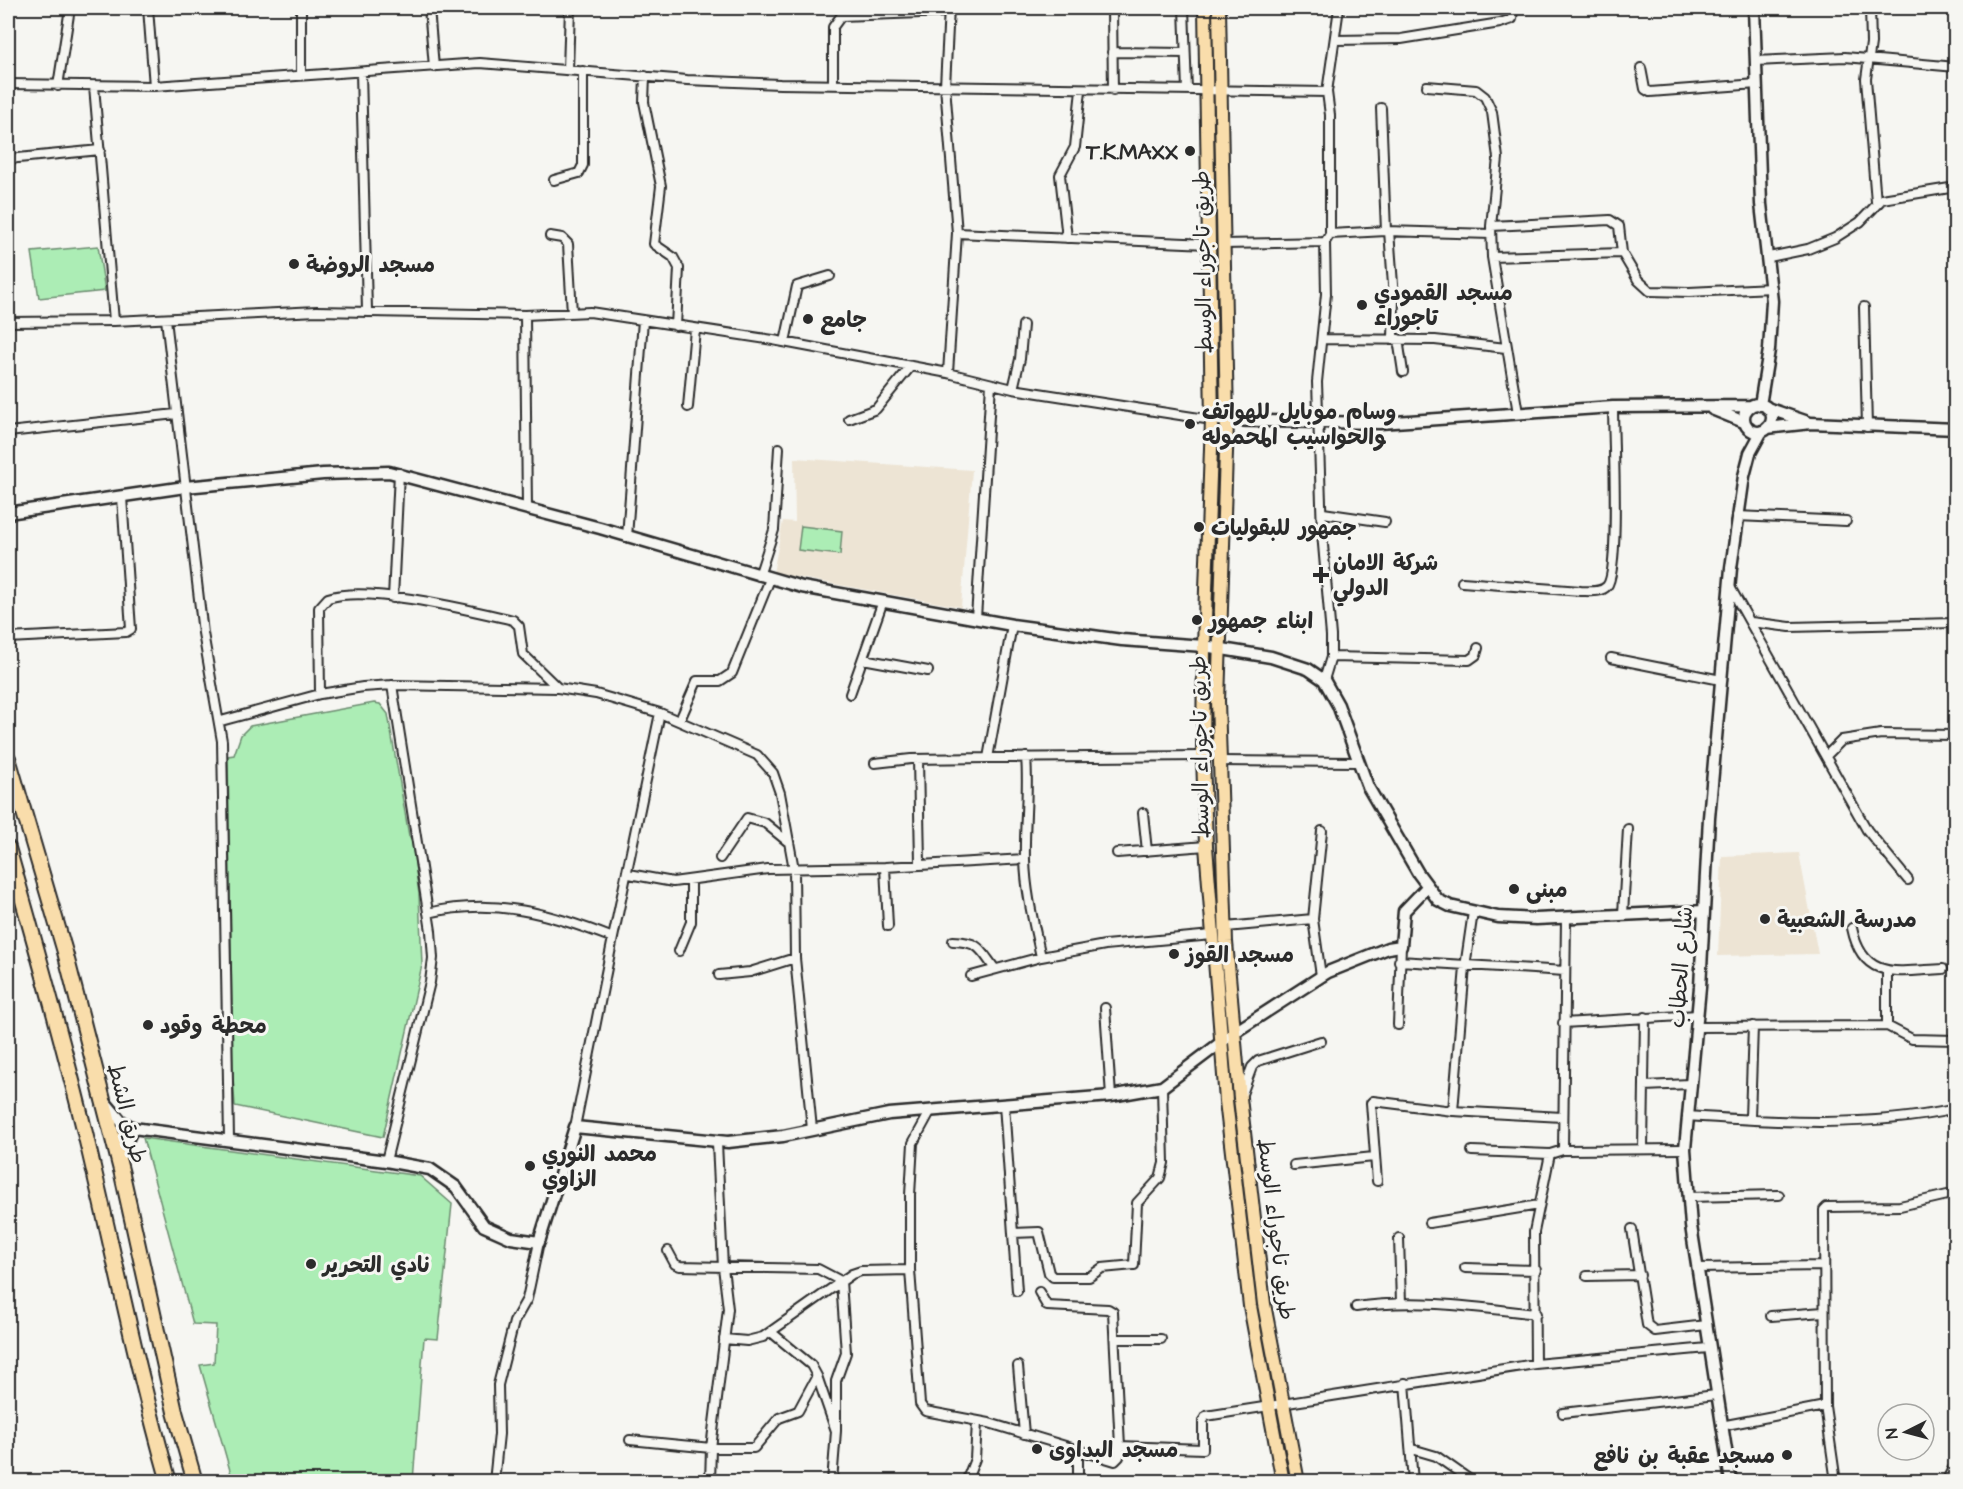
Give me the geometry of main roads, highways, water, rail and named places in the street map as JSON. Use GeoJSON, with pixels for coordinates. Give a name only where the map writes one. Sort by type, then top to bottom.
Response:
{"type":"FeatureCollection","features":[{"type":"Feature","properties":{"kind":"highway","name":"طريق الشط"},"geometry":{"type":"LineString","coordinates":[[8,758],[65,952],[103,1099],[153,1321],[195,1482]]}},
{"type":"Feature","properties":{"kind":"highway","name":"طريق الشط"},"geometry":{"type":"LineString","coordinates":[[8,848],[43,969],[144,1388],[169,1482]]}},
{"type":"Feature","properties":{"kind":"main road"},"geometry":{"type":"LineString","coordinates":[[1204,8],[1212,420],[1204,646],[1203,756],[1206,846],[1221,1043],[1250,1306],[1283,1482]]}},
{"type":"Feature","properties":{"kind":"main road","name":"طريق تاجوراء الوسط"},"geometry":{"type":"LineString","coordinates":[[1219,8],[1227,421],[1218,648],[1218,761],[1226,927],[1240,1098],[1264,1304],[1298,1482]]}},
{"type":"Feature","properties":{"kind":"place","name":"T.K.MAXX"},"geometry":{"type":"Point","coordinates":[1190,151]}},
{"type":"Feature","properties":{"kind":"place","name":"مسجد الروضة"},"geometry":{"type":"Point","coordinates":[294,264]}},
{"type":"Feature","properties":{"kind":"place","name":"مسجد القمودي تاجوراء"},"geometry":{"type":"Point","coordinates":[1362,305]}},
{"type":"Feature","properties":{"kind":"place","name":"جامع"},"geometry":{"type":"Point","coordinates":[808,319]}},
{"type":"Feature","properties":{"kind":"place","name":"وسام موبايل للهواتف والحواسيب المحموله"},"geometry":{"type":"Point","coordinates":[1190,424]}},
{"type":"Feature","properties":{"kind":"place","name":"جمهور للبقوليات"},"geometry":{"type":"Point","coordinates":[1199,527]}},
{"type":"Feature","properties":{"kind":"place","name":"شركة الامان الدولي"},"geometry":{"type":"Point","coordinates":[1321,575]}},
{"type":"Feature","properties":{"kind":"place","name":"ابناء جمهور"},"geometry":{"type":"Point","coordinates":[1197,620]}},
{"type":"Feature","properties":{"kind":"place","name":"مبنى"},"geometry":{"type":"Point","coordinates":[1514,889]}},
{"type":"Feature","properties":{"kind":"place","name":"مدرسة الشعبية"},"geometry":{"type":"Point","coordinates":[1765,919]}},
{"type":"Feature","properties":{"kind":"place","name":"مسجد القوز"},"geometry":{"type":"Point","coordinates":[1174,954]}},
{"type":"Feature","properties":{"kind":"place","name":"محطة وقود"},"geometry":{"type":"Point","coordinates":[148,1025]}},
{"type":"Feature","properties":{"kind":"place","name":"محمد النوري الزاوي"},"geometry":{"type":"Point","coordinates":[530,1166]}},
{"type":"Feature","properties":{"kind":"place","name":"نادي التحرير"},"geometry":{"type":"Point","coordinates":[311,1264]}},
{"type":"Feature","properties":{"kind":"place","name":"مسجد البداوى"},"geometry":{"type":"Point","coordinates":[1037,1449]}},
{"type":"Feature","properties":{"kind":"place","name":"مسجد عقبة بن نافع"},"geometry":{"type":"Point","coordinates":[1787,1455]}}]}
